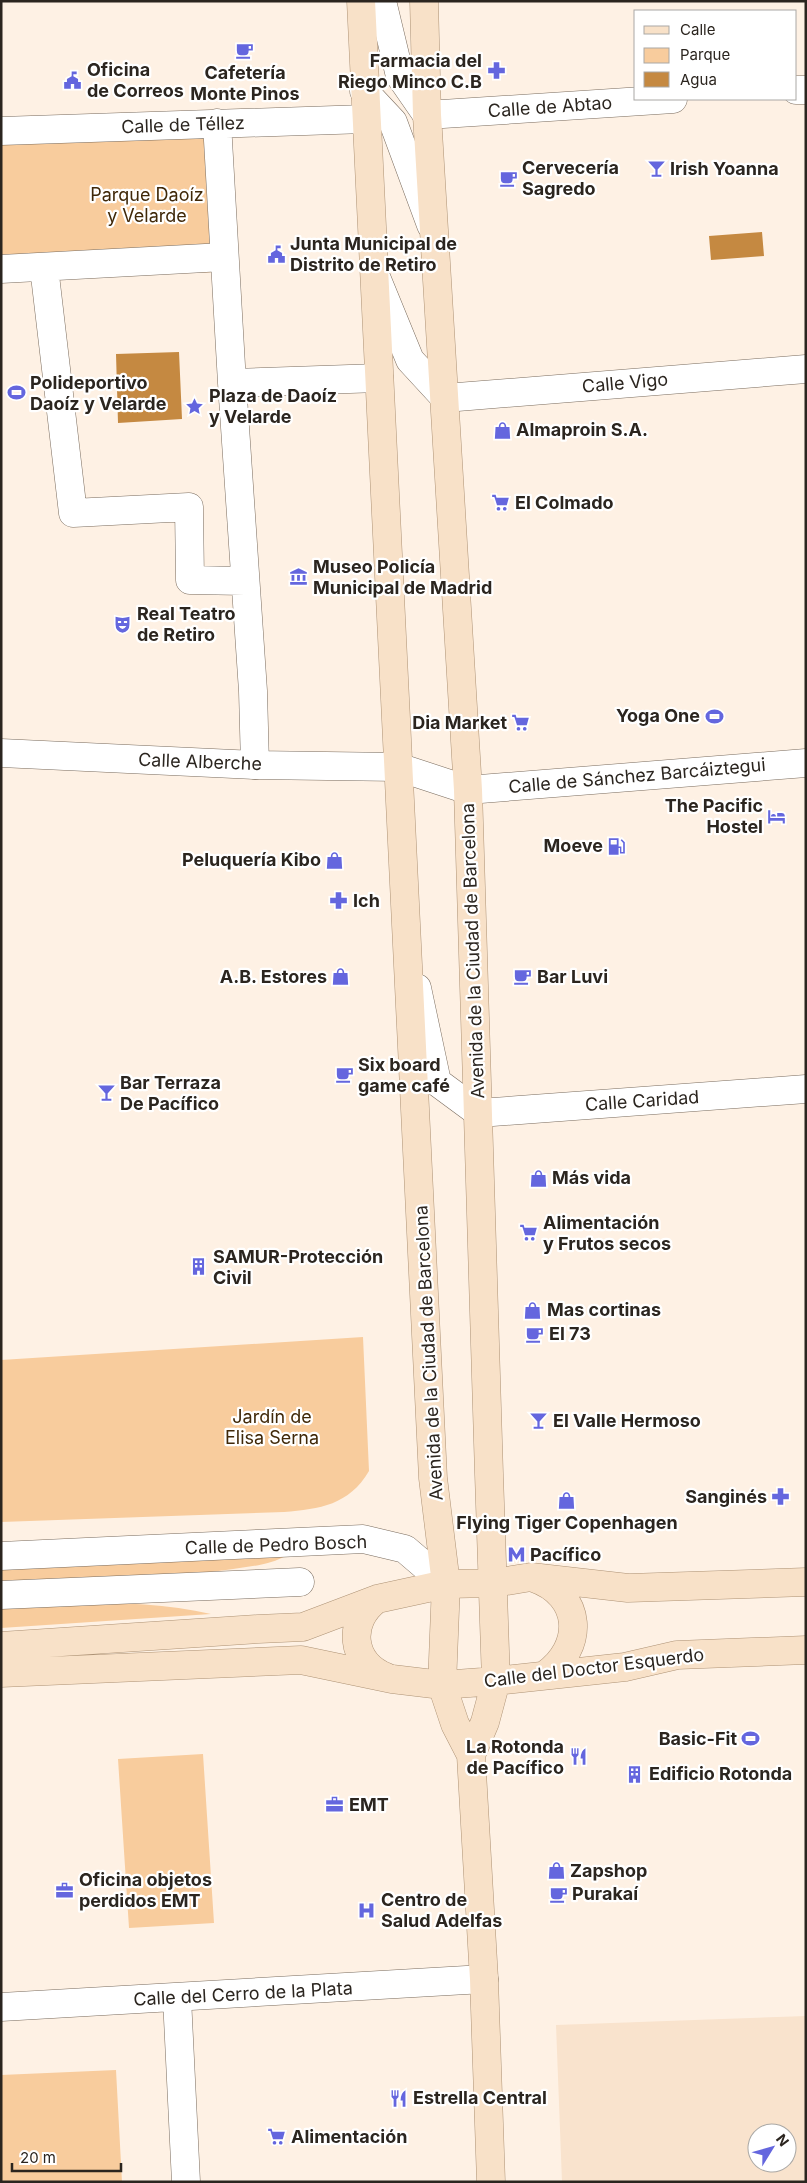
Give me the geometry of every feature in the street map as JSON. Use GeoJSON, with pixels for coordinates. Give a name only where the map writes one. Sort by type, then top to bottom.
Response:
{"type":"FeatureCollection","features":[{"type":"Feature","properties":{"kind":"main road","name":"Avenida de la Ciudad de Barcelona"},"geometry":{"type":"LineString","coordinates":[[361,1],[365,119],[408,944],[433,1478],[446,1584],[442,1685],[455,1724],[471,1755],[484,1979],[490,2182]]}},
{"type":"Feature","properties":{"kind":"main road","name":"Avenida de la Ciudad de Barcelona"},"geometry":{"type":"LineString","coordinates":[[424,1],[427,115],[468,790],[494,1583],[496,1681],[485,1722],[471,1755]]}},
{"type":"Feature","properties":{"kind":"main road"},"geometry":{"type":"LineString","coordinates":[[531,1577],[545,1582],[556,1590],[565,1601],[571,1614],[573,1629],[571,1643],[566,1656],[545,1675]]}},
{"type":"Feature","properties":{"kind":"main road"},"geometry":{"type":"LineString","coordinates":[[1,1646],[258,1629],[303,1628],[377,1598],[446,1584],[494,1583],[531,1577],[628,1588],[806,1582]]}},
{"type":"Feature","properties":{"kind":"main road"},"geometry":{"type":"LineString","coordinates":[[377,1598],[364,1611],[360,1619],[358,1646],[360,1655],[372,1669],[392,1679]]}},
{"type":"Feature","properties":{"kind":"main road","name":"Calle del Doctor Esquerdo"},"geometry":{"type":"LineString","coordinates":[[442,1685],[625,1667],[677,1655],[806,1650]]}},
{"type":"Feature","properties":{"kind":"main road"},"geometry":{"type":"LineString","coordinates":[[1,1673],[301,1660],[392,1679],[442,1685]]}},
{"type":"Feature","properties":{"kind":"street"},"geometry":{"type":"LineString","coordinates":[[382,1],[400,76],[427,115]]}},
{"type":"Feature","properties":{"kind":"street","name":"Avenida de la Ciudad de Barcelona"},"geometry":{"type":"LineString","coordinates":[[364,91],[393,122],[435,236]]}},
{"type":"Feature","properties":{"kind":"street","name":"Calle de Abtao"},"geometry":{"type":"LineString","coordinates":[[427,115],[658,100]]}},
{"type":"Feature","properties":{"kind":"street","name":"Calle de Téllez"},"geometry":{"type":"LineString","coordinates":[[1,131],[365,119]]}},
{"type":"Feature","properties":{"kind":"street"},"geometry":{"type":"LineString","coordinates":[[218,123],[224,257],[254,710],[255,765]]}},
{"type":"Feature","properties":{"kind":"street"},"geometry":{"type":"LineString","coordinates":[[1,269],[224,257]]}},
{"type":"Feature","properties":{"kind":"street"},"geometry":{"type":"LineString","coordinates":[[44,267],[73,513],[189,507],[190,580],[245,581]]}},
{"type":"Feature","properties":{"kind":"street","name":"Avenida de la Ciudad de Barcelona"},"geometry":{"type":"LineString","coordinates":[[373,270],[410,360],[445,398]]}},
{"type":"Feature","properties":{"kind":"street","name":"Calle Vigo"},"geometry":{"type":"LineString","coordinates":[[445,398],[806,369]]}},
{"type":"Feature","properties":{"kind":"street"},"geometry":{"type":"LineString","coordinates":[[232,383],[379,378]]}},
{"type":"Feature","properties":{"kind":"street","name":"Calle Alberche"},"geometry":{"type":"LineString","coordinates":[[1,753],[255,765],[398,767]]}},
{"type":"Feature","properties":{"kind":"street","name":"Calle de Sánchez Barcáiztegui"},"geometry":{"type":"LineString","coordinates":[[468,790],[806,763]]}},
{"type":"Feature","properties":{"kind":"street","name":"Avenida de la Ciudad de Barcelona"},"geometry":{"type":"LineString","coordinates":[[398,767],[468,790]]}},
{"type":"Feature","properties":{"kind":"street","name":"Avenida de la Ciudad de Barcelona"},"geometry":{"type":"LineString","coordinates":[[408,944],[437,1082],[479,1113]]}},
{"type":"Feature","properties":{"kind":"street","name":"Calle Caridad"},"geometry":{"type":"LineString","coordinates":[[479,1113],[806,1089]]}},
{"type":"Feature","properties":{"kind":"street","name":"Calle de Pedro Bosch"},"geometry":{"type":"LineString","coordinates":[[1,1556],[363,1539],[405,1549],[446,1584]]}},
{"type":"Feature","properties":{"kind":"street"},"geometry":{"type":"LineString","coordinates":[[1,1595],[300,1582]]}},
{"type":"Feature","properties":{"kind":"street","name":"Calle del Cerro de la Plata"},"geometry":{"type":"LineString","coordinates":[[1,2008],[484,1979]]}},
{"type":"Feature","properties":{"kind":"street"},"geometry":{"type":"LineString","coordinates":[[177,1998],[186,2182]]}},
{"type":"Feature","properties":{"kind":"shaded area"},"geometry":{"type":"Polygon","coordinates":[[[806,2016],[806,2182],[562,2182],[556,2025],[806,2016]]]}},
{"type":"Feature","properties":{"kind":"green space","name":"Parque Daoíz y Velarde"},"geometry":{"type":"Polygon","coordinates":[[[213,135],[219,272],[1,279],[1,145],[213,135]]]}},
{"type":"Feature","properties":{"kind":"green space","name":"Jardín de Elisa Serna"},"geometry":{"type":"Polygon","coordinates":[[[363,1337],[369,1471],[361,1482],[343,1498],[321,1507],[284,1512],[1,1522],[1,1360],[363,1337]]]}},
{"type":"Feature","properties":{"kind":"green space"},"geometry":{"type":"Polygon","coordinates":[[[287,1555],[261,1565],[204,1573],[117,1580],[1,1585],[1,1568],[287,1555]]]}},
{"type":"Feature","properties":{"kind":"green space"},"geometry":{"type":"Polygon","coordinates":[[[1,1603],[134,1604],[186,1609],[211,1614],[1,1628],[1,1603]]]}},
{"type":"Feature","properties":{"kind":"green space"},"geometry":{"type":"Polygon","coordinates":[[[203,1754],[214,1923],[129,1928],[118,1759],[203,1754]]]}},
{"type":"Feature","properties":{"kind":"green space"},"geometry":{"type":"Polygon","coordinates":[[[116,2070],[122,2182],[1,2182],[1,2075],[116,2070]]]}},
{"type":"Feature","properties":{"kind":"water"},"geometry":{"type":"Polygon","coordinates":[[[762,232],[764,256],[711,260],[709,236],[762,232]]]}},
{"type":"Feature","properties":{"kind":"water"},"geometry":{"type":"Polygon","coordinates":[[[179,352],[182,419],[118,423],[116,354],[179,352]]]}},
{"type":"Feature","properties":{"kind":"place","name":"Cafetería Monte Pinos"},"geometry":{"type":"Point","coordinates":[245,50]}},
{"type":"Feature","properties":{"kind":"place","name":"Farmacia del Riego Minco C.B"},"geometry":{"type":"Point","coordinates":[496,71]}},
{"type":"Feature","properties":{"kind":"place","name":"Oficina de Correos"},"geometry":{"type":"Point","coordinates":[73,80]}},
{"type":"Feature","properties":{"kind":"place","name":"Irish Yoanna"},"geometry":{"type":"Point","coordinates":[656,169]}},
{"type":"Feature","properties":{"kind":"place","name":"Cervecería Sagredo"},"geometry":{"type":"Point","coordinates":[508,178]}},
{"type":"Feature","properties":{"kind":"place","name":"Junta Municipal de Distrito de Retiro"},"geometry":{"type":"Point","coordinates":[276,254]}},
{"type":"Feature","properties":{"kind":"place","name":"Polideportivo Daoíz y Velarde"},"geometry":{"type":"Point","coordinates":[16,393]}},
{"type":"Feature","properties":{"kind":"place","name":"Plaza de Daoíz y Velarde"},"geometry":{"type":"Point","coordinates":[195,406]}},
{"type":"Feature","properties":{"kind":"place","name":"Almaproin S.A."},"geometry":{"type":"Point","coordinates":[502,430]}},
{"type":"Feature","properties":{"kind":"place","name":"El Colmado"},"geometry":{"type":"Point","coordinates":[501,503]}},
{"type":"Feature","properties":{"kind":"place","name":"Museo Policía Municipal de Madrid"},"geometry":{"type":"Point","coordinates":[299,577]}},
{"type":"Feature","properties":{"kind":"place","name":"Real Teatro de Retiro"},"geometry":{"type":"Point","coordinates":[123,624]}},
{"type":"Feature","properties":{"kind":"place","name":"Yoga One"},"geometry":{"type":"Point","coordinates":[714,716]}},
{"type":"Feature","properties":{"kind":"place","name":"Dia Market"},"geometry":{"type":"Point","coordinates":[521,723]}},
{"type":"Feature","properties":{"kind":"place","name":"The Pacific Hostel"},"geometry":{"type":"Point","coordinates":[777,816]}},
{"type":"Feature","properties":{"kind":"place","name":"Moeve"},"geometry":{"type":"Point","coordinates":[617,846]}},
{"type":"Feature","properties":{"kind":"place","name":"Peluquería Kibo"},"geometry":{"type":"Point","coordinates":[335,860]}},
{"type":"Feature","properties":{"kind":"place","name":"Ich"},"geometry":{"type":"Point","coordinates":[339,901]}},
{"type":"Feature","properties":{"kind":"place","name":"A.B. Estores"},"geometry":{"type":"Point","coordinates":[341,977]}},
{"type":"Feature","properties":{"kind":"place","name":"Bar Luvi"},"geometry":{"type":"Point","coordinates":[523,977]}},
{"type":"Feature","properties":{"kind":"place","name":"Six board game café"},"geometry":{"type":"Point","coordinates":[344,1075]}},
{"type":"Feature","properties":{"kind":"place","name":"Bar Terraza De Pacífico"},"geometry":{"type":"Point","coordinates":[106,1093]}},
{"type":"Feature","properties":{"kind":"place","name":"Más vida"},"geometry":{"type":"Point","coordinates":[538,1178]}},
{"type":"Feature","properties":{"kind":"place","name":"Alimentación y Frutos secos"},"geometry":{"type":"Point","coordinates":[529,1233]}},
{"type":"Feature","properties":{"kind":"place","name":"SAMUR-Protección Civil"},"geometry":{"type":"Point","coordinates":[199,1267]}},
{"type":"Feature","properties":{"kind":"place","name":"Mas cortinas"},"geometry":{"type":"Point","coordinates":[533,1310]}},
{"type":"Feature","properties":{"kind":"place","name":"El 73"},"geometry":{"type":"Point","coordinates":[535,1334]}},
{"type":"Feature","properties":{"kind":"place","name":"El Valle Hermoso"},"geometry":{"type":"Point","coordinates":[539,1421]}},
{"type":"Feature","properties":{"kind":"place","name":"Sanginés"},"geometry":{"type":"Point","coordinates":[781,1497]}},
{"type":"Feature","properties":{"kind":"place","name":"Flying Tiger Copenhagen"},"geometry":{"type":"Point","coordinates":[567,1500]}},
{"type":"Feature","properties":{"kind":"place","name":"Pacífico"},"geometry":{"type":"Point","coordinates":[516,1555]}},
{"type":"Feature","properties":{"kind":"place","name":"Basic-Fit"},"geometry":{"type":"Point","coordinates":[751,1739]}},
{"type":"Feature","properties":{"kind":"place","name":"La Rotonda de Pacífico"},"geometry":{"type":"Point","coordinates":[578,1757]}},
{"type":"Feature","properties":{"kind":"place","name":"Edificio Rotonda"},"geometry":{"type":"Point","coordinates":[635,1774]}},
{"type":"Feature","properties":{"kind":"place","name":"EMT"},"geometry":{"type":"Point","coordinates":[335,1805]}},
{"type":"Feature","properties":{"kind":"place","name":"Zapshop"},"geometry":{"type":"Point","coordinates":[556,1871]}},
{"type":"Feature","properties":{"kind":"place","name":"Oficina objetos perdidos EMT"},"geometry":{"type":"Point","coordinates":[65,1890]}},
{"type":"Feature","properties":{"kind":"place","name":"Purakaí"},"geometry":{"type":"Point","coordinates":[558,1894]}},
{"type":"Feature","properties":{"kind":"place","name":"Centro de Salud Adelfas"},"geometry":{"type":"Point","coordinates":[367,1910]}},
{"type":"Feature","properties":{"kind":"place","name":"Estrella Central"},"geometry":{"type":"Point","coordinates":[399,2098]}},
{"type":"Feature","properties":{"kind":"place","name":"Alimentación"},"geometry":{"type":"Point","coordinates":[277,2137]}}]}
